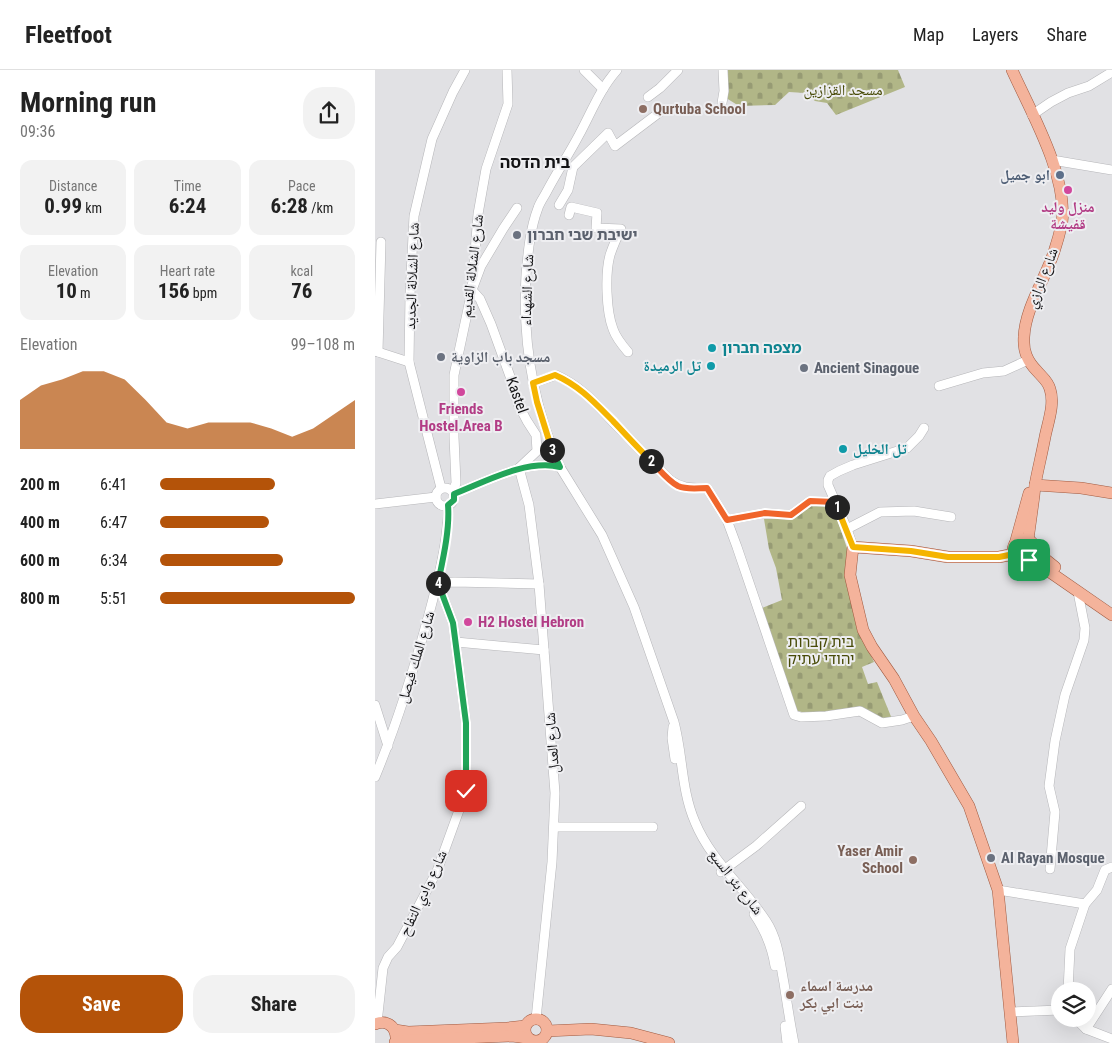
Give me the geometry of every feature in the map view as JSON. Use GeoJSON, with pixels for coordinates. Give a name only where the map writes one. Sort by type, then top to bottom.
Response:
{"type":"FeatureCollection","features":[{"type":"Feature","properties":{"kind":"main road","name":"شارع الرازي"},"geometry":{"type":"LineString","coordinates":[[1012,70],[1052,160],[1061,189],[1062,223],[1054,251],[1026,319],[1024,336],[1028,360]]}},
{"type":"Feature","properties":{"kind":"main road"},"geometry":{"type":"LineString","coordinates":[[1028,360],[1045,379],[1050,388],[1052,400],[1051,413],[1035,485],[1028,540]]}},
{"type":"Feature","properties":{"kind":"main road"},"geometry":{"type":"LineString","coordinates":[[1035,485],[1112,492]]}},
{"type":"Feature","properties":{"kind":"main road"},"geometry":{"type":"LineString","coordinates":[[1032,556],[1022,561],[1016,558],[1014,549],[1028,494],[1035,485]]}},
{"type":"Feature","properties":{"kind":"main road"},"geometry":{"type":"LineString","coordinates":[[1013,1043],[998,890],[969,806],[863,630],[850,575],[853,547],[911,551],[948,557],[999,557],[1014,549],[1021,540],[1028,540],[1034,544],[1032,556]]}},
{"type":"Feature","properties":{"kind":"main road"},"geometry":{"type":"LineString","coordinates":[[1032,556],[1044,568],[1112,615]]}},
{"type":"Feature","properties":{"kind":"main road"},"geometry":{"type":"LineString","coordinates":[[1032,556],[1112,606]]}},
{"type":"Feature","properties":{"kind":"main road"},"geometry":{"type":"LineString","coordinates":[[528,1041],[524,1031],[525,1026],[529,1021],[536,1019],[543,1021],[545,1024],[543,1038]]}},
{"type":"Feature","properties":{"kind":"main road"},"geometry":{"type":"LineString","coordinates":[[376,1024],[385,1022],[393,1026],[397,1038],[395,1043],[410,1040],[512,1036],[534,1041],[591,1029],[631,1033],[669,1043]]}},
{"type":"Feature","properties":{"kind":"main road"},"geometry":{"type":"LineString","coordinates":[[395,1030],[408,1032],[525,1026]]}},
{"type":"Feature","properties":{"kind":"street","name":"شارع الشلالة الجديد"},"geometry":{"type":"LineString","coordinates":[[441,488],[409,362],[414,216],[432,139],[465,70]]}},
{"type":"Feature","properties":{"kind":"street","name":"شارع الشلالة القديم"},"geometry":{"type":"LineString","coordinates":[[453,493],[457,483],[453,437],[454,375],[473,290],[478,214],[486,169],[509,104],[507,70]]}},
{"type":"Feature","properties":{"kind":"street"},"geometry":{"type":"LineString","coordinates":[[584,70],[603,90]]}},
{"type":"Feature","properties":{"kind":"street","name":"شارع الشهداء"},"geometry":{"type":"LineString","coordinates":[[560,467],[537,402],[529,364],[525,297],[528,251],[538,206],[579,136],[594,104],[617,70]]}},
{"type":"Feature","properties":{"kind":"street"},"geometry":{"type":"LineString","coordinates":[[647,97],[660,88],[678,70]]}},
{"type":"Feature","properties":{"kind":"street"},"geometry":{"type":"LineString","coordinates":[[722,103],[724,91],[723,70]]}},
{"type":"Feature","properties":{"kind":"street"},"geometry":{"type":"LineString","coordinates":[[1033,114],[1051,102],[1068,93],[1089,86],[1112,72]]}},
{"type":"Feature","properties":{"kind":"street"},"geometry":{"type":"LineString","coordinates":[[559,205],[568,190],[573,167],[608,133],[615,146],[660,112]]}},
{"type":"Feature","properties":{"kind":"street"},"geometry":{"type":"LineString","coordinates":[[1052,160],[1112,170]]}},
{"type":"Feature","properties":{"kind":"street"},"geometry":{"type":"LineString","coordinates":[[569,215],[571,207],[597,213],[596,228],[621,229],[610,256],[607,294],[613,329],[617,338],[628,352]]}},
{"type":"Feature","properties":{"kind":"street"},"geometry":{"type":"LineString","coordinates":[[473,290],[481,266],[517,208]]}},
{"type":"Feature","properties":{"kind":"street"},"geometry":{"type":"LineString","coordinates":[[381,242],[377,351],[409,362]]}},
{"type":"Feature","properties":{"kind":"street","name":"Kastel"},"geometry":{"type":"LineString","coordinates":[[473,290],[480,299],[491,324],[519,404],[536,435],[537,451],[519,468]]}},
{"type":"Feature","properties":{"kind":"street"},"geometry":{"type":"LineString","coordinates":[[939,386],[983,373],[1004,371],[1028,360]]}},
{"type":"Feature","properties":{"kind":"street"},"geometry":{"type":"LineString","coordinates":[[533,383],[555,375],[569,381],[593,401],[670,480],[679,486],[707,488],[727,520],[794,715],[801,717],[826,716],[860,711],[881,723],[914,716]]}},
{"type":"Feature","properties":{"kind":"street"},"geometry":{"type":"LineString","coordinates":[[853,547],[827,480],[830,476],[853,465],[907,448],[924,428]]}},
{"type":"Feature","properties":{"kind":"street"},"geometry":{"type":"LineString","coordinates":[[453,493],[519,468],[551,465],[560,467]]}},
{"type":"Feature","properties":{"kind":"street","name":"شارع بئر السبع"},"geometry":{"type":"LineString","coordinates":[[560,467],[602,535],[634,607],[674,722],[672,738],[679,787],[684,807],[699,844],[711,862],[723,871],[767,921],[775,938],[794,1043]]}},
{"type":"Feature","properties":{"kind":"street","name":"شارع العدل"},"geometry":{"type":"LineString","coordinates":[[519,468],[529,505],[539,584],[555,793],[552,862],[536,1019]]}},
{"type":"Feature","properties":{"kind":"street"},"geometry":{"type":"LineString","coordinates":[[441,488],[449,488],[453,493],[454,500],[448,505],[438,502],[437,492],[441,488]]}},
{"type":"Feature","properties":{"kind":"street"},"geometry":{"type":"LineString","coordinates":[[375,504],[436,497]]}},
{"type":"Feature","properties":{"kind":"street"},"geometry":{"type":"LineString","coordinates":[[727,520],[765,513],[791,515],[810,501],[835,502]]}},
{"type":"Feature","properties":{"kind":"street","name":"شارع الملك فيصل"},"geometry":{"type":"LineString","coordinates":[[375,776],[388,746],[414,668],[438,583],[449,514],[448,505]]}},
{"type":"Feature","properties":{"kind":"street"},"geometry":{"type":"LineString","coordinates":[[847,529],[880,512],[914,511],[951,517]]}},
{"type":"Feature","properties":{"kind":"street"},"geometry":{"type":"LineString","coordinates":[[438,583],[539,584]]}},
{"type":"Feature","properties":{"kind":"street","name":"شارع وادي التفاح"},"geometry":{"type":"LineString","coordinates":[[376,1024],[378,971],[397,947],[437,871],[466,791],[466,723],[456,642],[453,623],[438,583]]}},
{"type":"Feature","properties":{"kind":"street"},"geometry":{"type":"LineString","coordinates":[[1050,869],[1055,812],[1049,786],[1055,742],[1065,695],[1085,632],[1078,592]]}},
{"type":"Feature","properties":{"kind":"street"},"geometry":{"type":"LineString","coordinates":[[456,642],[545,650]]}},
{"type":"Feature","properties":{"kind":"street"},"geometry":{"type":"LineString","coordinates":[[375,705],[388,746]]}},
{"type":"Feature","properties":{"kind":"street"},"geometry":{"type":"LineString","coordinates":[[723,871],[757,846],[801,806]]}},
{"type":"Feature","properties":{"kind":"street"},"geometry":{"type":"LineString","coordinates":[[554,827],[653,827]]}},
{"type":"Feature","properties":{"kind":"street"},"geometry":{"type":"LineString","coordinates":[[1068,982],[1070,949],[1085,904],[1097,890],[1105,870],[1112,867]]}},
{"type":"Feature","properties":{"kind":"street","name":"شارع بئر السبع"},"geometry":{"type":"LineString","coordinates":[[723,871],[759,921],[771,947],[787,1043]]}},
{"type":"Feature","properties":{"kind":"street"},"geometry":{"type":"LineString","coordinates":[[998,890],[1085,904]]}},
{"type":"Feature","properties":{"kind":"street"},"geometry":{"type":"LineString","coordinates":[[1112,989],[1086,1029],[1112,1039]]}},
{"type":"Feature","properties":{"kind":"street"},"geometry":{"type":"LineString","coordinates":[[1011,1012],[1051,1010]]}},
{"type":"Feature","properties":{"kind":"green space","name":"مسجد القزازين"},"geometry":{"type":"Polygon","coordinates":[[[721,70],[898,70],[905,87],[836,115],[827,103],[815,101],[805,93],[789,92],[775,105],[739,106],[723,96],[719,79],[721,70]]]}},
{"type":"Feature","properties":{"kind":"green space","name":"בית קברות יהודי עתיק"},"geometry":{"type":"Polygon","coordinates":[[[811,505],[833,507],[848,551],[856,624],[874,662],[862,667],[868,684],[877,682],[892,719],[878,717],[861,707],[813,715],[798,711],[791,700],[762,608],[782,600],[776,568],[769,549],[764,519],[798,516],[811,505]]]}},
{"type":"Feature","properties":{"kind":"place","name":"Qurtuba School"},"geometry":{"type":"Point","coordinates":[643,109]}},
{"type":"Feature","properties":{"kind":"place","name":"ابو جميل"},"geometry":{"type":"Point","coordinates":[1060,175]}},
{"type":"Feature","properties":{"kind":"place","name":"منزل وليد قفيشة"},"geometry":{"type":"Point","coordinates":[1068,190]}},
{"type":"Feature","properties":{"kind":"place","name":"ישיבת שבי חברון"},"geometry":{"type":"Point","coordinates":[517,235]}},
{"type":"Feature","properties":{"kind":"place","name":"מצפה חברון"},"geometry":{"type":"Point","coordinates":[712,348]}},
{"type":"Feature","properties":{"kind":"place","name":"مسجد باب الزاوية"},"geometry":{"type":"Point","coordinates":[441,357]}},
{"type":"Feature","properties":{"kind":"place","name":"تل الرميدة"},"geometry":{"type":"Point","coordinates":[711,366]}},
{"type":"Feature","properties":{"kind":"place","name":"Ancient Sinagoue"},"geometry":{"type":"Point","coordinates":[804,368]}},
{"type":"Feature","properties":{"kind":"place","name":"Friends Hostel.Area B"},"geometry":{"type":"Point","coordinates":[461,392]}},
{"type":"Feature","properties":{"kind":"place","name":"تل الخليل"},"geometry":{"type":"Point","coordinates":[843,449]}},
{"type":"Feature","properties":{"kind":"place","name":"H2 Hostel Hebron"},"geometry":{"type":"Point","coordinates":[468,622]}},
{"type":"Feature","properties":{"kind":"place","name":"Al Rayan Mosque"},"geometry":{"type":"Point","coordinates":[991,858]}},
{"type":"Feature","properties":{"kind":"place","name":"Yaser Amir School"},"geometry":{"type":"Point","coordinates":[913,860]}},
{"type":"Feature","properties":{"kind":"place","name":"مدرسة اسماء بنت ابي بكر"},"geometry":{"type":"Point","coordinates":[790,995]}},
{"type":"Feature","properties":{"kind":"district","name":"בית הדסה"},"geometry":{"type":"Point","coordinates":[535,162]}},
{"type":"Feature","properties":{"kind":"route"},"geometry":{"type":"LineString","coordinates":[[466,791],[466,723],[453,623],[438,583],[449,514],[448,505],[454,500],[454,494],[519,468],[551,465],[560,467],[549,441],[533,383],[555,375],[579,388],[670,480],[679,486],[707,488],[727,520],[765,513],[791,515],[810,501],[835,502],[853,547],[911,551],[948,557],[999,557],[1014,554],[1019,560],[1029,560]]}}]}
